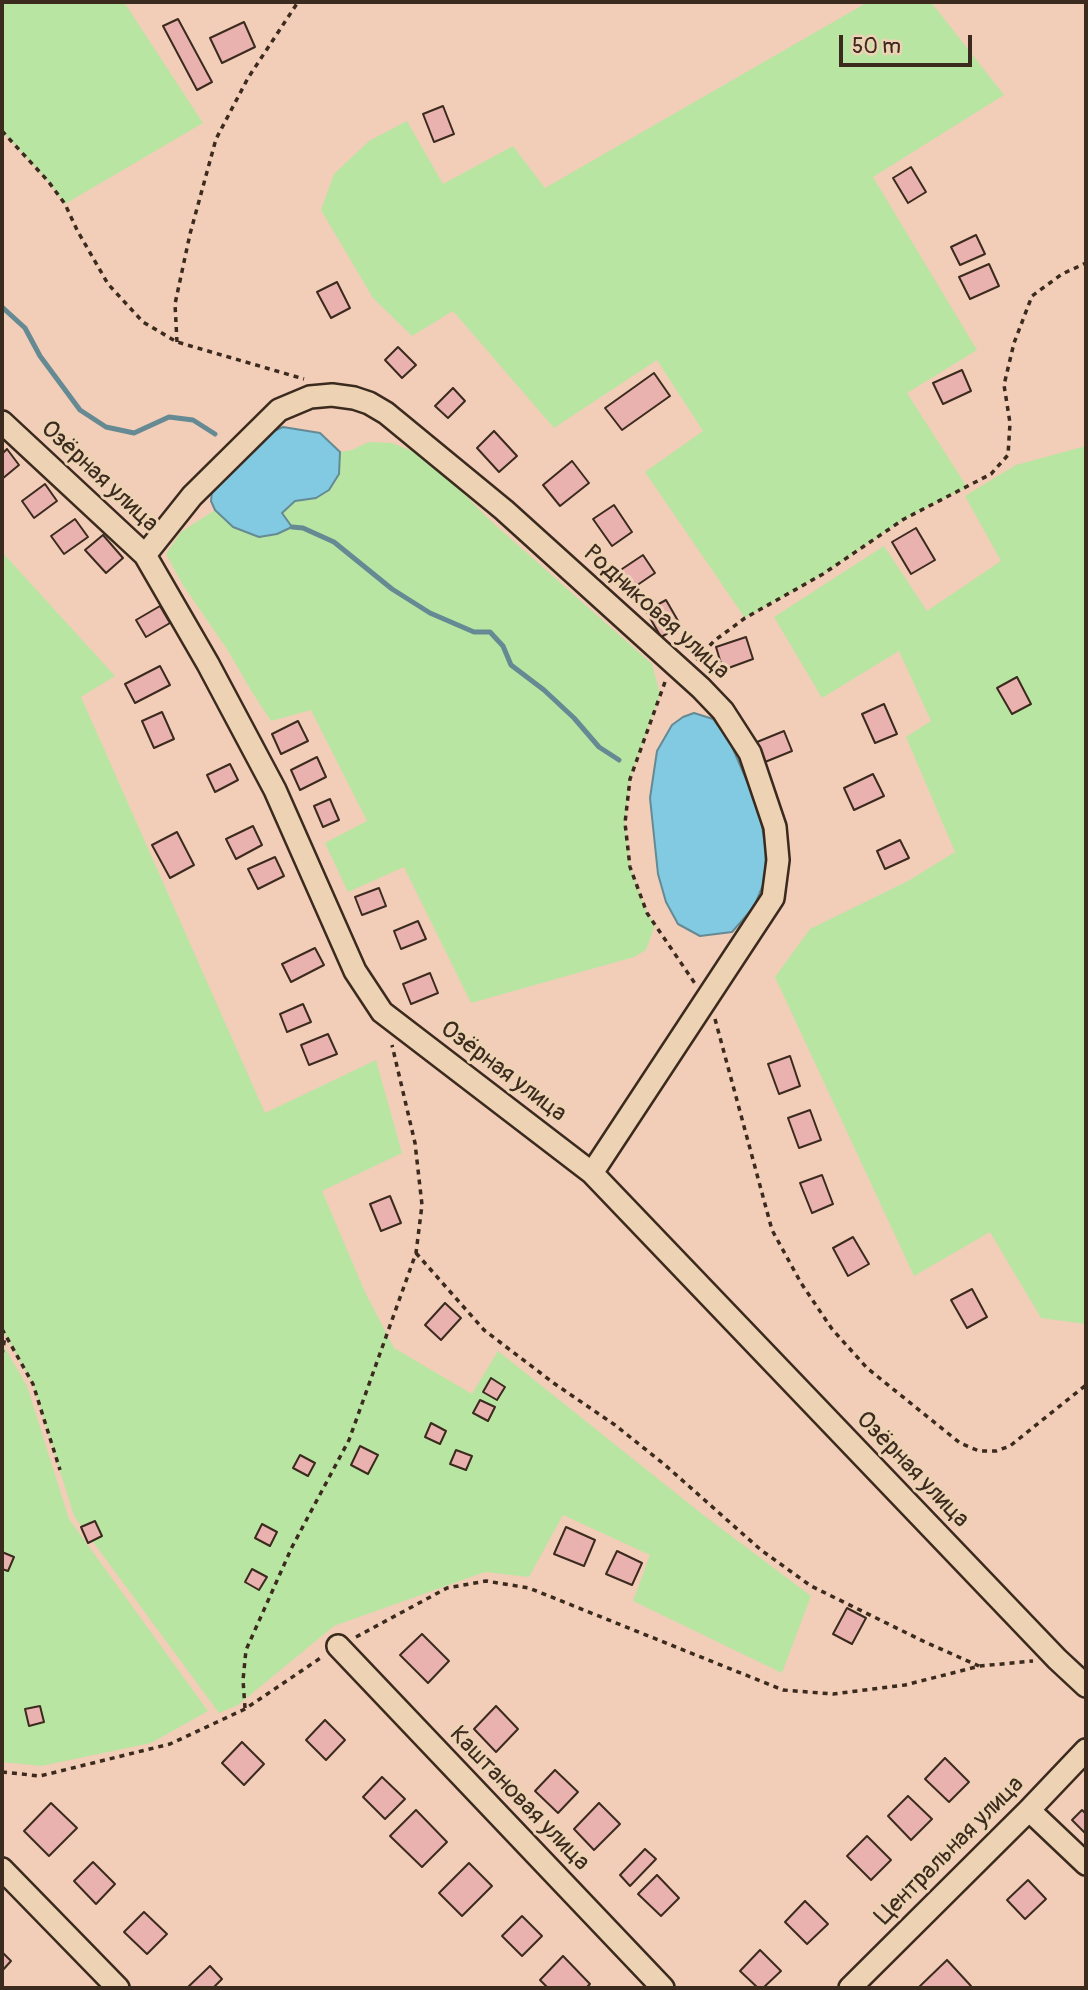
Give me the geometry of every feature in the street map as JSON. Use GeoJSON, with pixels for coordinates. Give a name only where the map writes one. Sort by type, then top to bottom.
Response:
{"type":"FeatureCollection","features":[{"type":"Feature","properties":{"kind":"street","name":"Родниковая улица"},"geometry":{"type":"LineString","coordinates":[[145,555],[192,496],[279,410],[310,397],[332,395],[354,398],[369,403],[386,414],[504,510],[723,711],[750,753],[775,827],[778,860],[773,898],[592,1173]]}},
{"type":"Feature","properties":{"kind":"street","name":"Озёрная улица"},"geometry":{"type":"LineString","coordinates":[[2,422],[145,555],[208,664],[275,790],[355,971],[382,1012],[592,1173],[1057,1659],[1086,1686]]}},
{"type":"Feature","properties":{"kind":"street","name":"Каштановая улица"},"geometry":{"type":"LineString","coordinates":[[338,1646],[663,1988]]}},
{"type":"Feature","properties":{"kind":"street","name":"Центральная улица"},"geometry":{"type":"LineString","coordinates":[[850,1988],[1030,1810],[1086,1750]]}},
{"type":"Feature","properties":{"kind":"street"},"geometry":{"type":"LineString","coordinates":[[1030,1810],[1086,1864]]}},
{"type":"Feature","properties":{"kind":"street"},"geometry":{"type":"LineString","coordinates":[[2,1869],[118,1988]]}},
{"type":"Feature","properties":{"kind":"path"},"geometry":{"type":"LineString","coordinates":[[177,342],[175,304],[190,234],[216,139],[248,78],[298,2]]}},
{"type":"Feature","properties":{"kind":"path"},"geometry":{"type":"LineString","coordinates":[[2,131],[48,181],[65,204],[108,284],[143,321],[177,342],[309,380]]}},
{"type":"Feature","properties":{"kind":"path"},"geometry":{"type":"LineString","coordinates":[[1086,263],[1062,274],[1032,296],[1014,343],[1004,385],[1010,423],[1008,455],[991,474],[904,519],[823,574],[745,618],[678,668],[630,779],[625,823],[630,867],[647,913],[706,1000],[717,1022],[772,1230],[801,1283],[832,1329],[867,1368],[960,1443],[979,1451],[996,1451],[1010,1446],[1086,1385]]}},
{"type":"Feature","properties":{"kind":"path"},"geometry":{"type":"LineString","coordinates":[[245,1709],[243,1680],[246,1650],[292,1546],[349,1440],[416,1253],[422,1205],[415,1143],[400,1074],[382,1012]]}},
{"type":"Feature","properties":{"kind":"path"},"geometry":{"type":"LineString","coordinates":[[416,1253],[484,1330],[655,1457],[761,1550],[811,1586],[980,1666]]}},
{"type":"Feature","properties":{"kind":"path"},"geometry":{"type":"LineString","coordinates":[[2,1329],[33,1384],[60,1470]]}},
{"type":"Feature","properties":{"kind":"path"},"geometry":{"type":"LineString","coordinates":[[2,1355],[5,1335]]}},
{"type":"Feature","properties":{"kind":"path"},"geometry":{"type":"LineString","coordinates":[[2,1772],[40,1776],[170,1744],[245,1709],[338,1646],[447,1588],[486,1581],[529,1588],[783,1690],[845,1693],[905,1685],[980,1666],[1057,1659]]}},
{"type":"Feature","properties":{"kind":"green space"},"geometry":{"type":"Polygon","coordinates":[[[2,2],[124,2],[203,123],[65,204],[48,181],[2,131],[2,2]]]}},
{"type":"Feature","properties":{"kind":"green space"},"geometry":{"type":"Polygon","coordinates":[[[868,2],[931,2],[1004,95],[873,177],[977,350],[907,393],[967,487],[904,519],[823,574],[745,618],[645,472],[703,431],[657,360],[554,428],[453,311],[412,336],[373,298],[321,210],[334,174],[369,141],[407,121],[443,184],[513,146],[545,188],[868,2]]]}},
{"type":"Feature","properties":{"kind":"green space"},"geometry":{"type":"Polygon","coordinates":[[[369,442],[392,443],[412,451],[460,490],[493,523],[652,664],[660,694],[630,779],[625,823],[630,867],[647,913],[655,925],[646,950],[634,957],[471,1003],[404,867],[348,892],[325,843],[367,821],[311,710],[271,721],[227,649],[183,585],[166,554],[181,532],[215,510],[233,527],[292,527],[281,513],[295,501],[316,498],[339,474],[340,452],[369,442]]]}},
{"type":"Feature","properties":{"kind":"green space"},"geometry":{"type":"Polygon","coordinates":[[[1086,446],[1086,1324],[1041,1318],[990,1232],[914,1276],[775,977],[810,929],[908,881],[955,852],[906,737],[931,721],[899,651],[822,698],[774,617],[884,546],[927,611],[1001,561],[965,496],[1016,465],[1086,446]]]}},
{"type":"Feature","properties":{"kind":"green space"},"geometry":{"type":"Polygon","coordinates":[[[2,552],[115,676],[81,697],[265,1113],[376,1060],[402,1153],[322,1191],[365,1292],[394,1348],[472,1394],[498,1351],[702,1514],[811,1596],[782,1673],[633,1601],[650,1555],[563,1515],[529,1577],[485,1572],[334,1626],[238,1705],[219,1713],[74,1516],[33,1384],[2,1329],[2,552]]]}},
{"type":"Feature","properties":{"kind":"green space"},"geometry":{"type":"Polygon","coordinates":[[[2,1343],[27,1386],[69,1519],[208,1711],[151,1743],[41,1766],[2,1762],[2,1343]]]}},
{"type":"Feature","properties":{"kind":"water"},"geometry":{"type":"Polygon","coordinates":[[[283,427],[320,433],[340,452],[339,474],[329,490],[316,498],[295,501],[282,513],[292,527],[277,534],[259,537],[233,527],[215,510],[211,501],[212,491],[267,434],[283,427]]]}},
{"type":"Feature","properties":{"kind":"water"},"geometry":{"type":"Polygon","coordinates":[[[694,713],[713,719],[730,742],[759,809],[766,850],[765,880],[754,907],[732,932],[700,936],[678,924],[666,902],[658,874],[650,798],[657,751],[672,725],[694,713]]]}},
{"type":"Feature","properties":{"kind":"building"},"geometry":{"type":"Polygon","coordinates":[[[178,19],[212,82],[197,90],[163,26],[178,19]]]}},
{"type":"Feature","properties":{"kind":"building"},"geometry":{"type":"Polygon","coordinates":[[[244,22],[255,47],[222,63],[210,38],[244,22]]]}},
{"type":"Feature","properties":{"kind":"building"},"geometry":{"type":"Polygon","coordinates":[[[443,106],[454,134],[434,142],[423,114],[443,106]]]}},
{"type":"Feature","properties":{"kind":"building"},"geometry":{"type":"Polygon","coordinates":[[[911,167],[926,192],[908,203],[893,178],[911,167]]]}},
{"type":"Feature","properties":{"kind":"building"},"geometry":{"type":"Polygon","coordinates":[[[976,235],[985,254],[960,265],[951,247],[976,235]]]}},
{"type":"Feature","properties":{"kind":"building"},"geometry":{"type":"Polygon","coordinates":[[[989,264],[999,286],[970,299],[959,277],[989,264]]]}},
{"type":"Feature","properties":{"kind":"building"},"geometry":{"type":"Polygon","coordinates":[[[337,282],[350,308],[331,318],[317,292],[337,282]]]}},
{"type":"Feature","properties":{"kind":"building"},"geometry":{"type":"Polygon","coordinates":[[[398,347],[416,365],[402,378],[385,360],[398,347]]]}},
{"type":"Feature","properties":{"kind":"building"},"geometry":{"type":"Polygon","coordinates":[[[962,370],[971,391],[943,404],[933,383],[962,370]]]}},
{"type":"Feature","properties":{"kind":"building"},"geometry":{"type":"Polygon","coordinates":[[[654,373],[670,396],[622,430],[605,408],[654,373]]]}},
{"type":"Feature","properties":{"kind":"building"},"geometry":{"type":"Polygon","coordinates":[[[453,388],[465,401],[448,418],[435,406],[453,388]]]}},
{"type":"Feature","properties":{"kind":"building"},"geometry":{"type":"Polygon","coordinates":[[[494,431],[517,456],[499,472],[477,448],[494,431]]]}},
{"type":"Feature","properties":{"kind":"building"},"geometry":{"type":"Polygon","coordinates":[[[7,449],[19,465],[2,479],[2,454],[7,449]]]}},
{"type":"Feature","properties":{"kind":"building"},"geometry":{"type":"Polygon","coordinates":[[[572,461],[589,483],[560,506],[543,485],[572,461]]]}},
{"type":"Feature","properties":{"kind":"building"},"geometry":{"type":"Polygon","coordinates":[[[45,484],[57,501],[34,518],[22,501],[45,484]]]}},
{"type":"Feature","properties":{"kind":"building"},"geometry":{"type":"Polygon","coordinates":[[[614,505],[632,532],[612,546],[593,519],[614,505]]]}},
{"type":"Feature","properties":{"kind":"building"},"geometry":{"type":"Polygon","coordinates":[[[75,519],[88,537],[64,554],[51,536],[75,519]]]}},
{"type":"Feature","properties":{"kind":"building"},"geometry":{"type":"Polygon","coordinates":[[[916,528],[935,560],[911,574],[892,542],[916,528]]]}},
{"type":"Feature","properties":{"kind":"building"},"geometry":{"type":"Polygon","coordinates":[[[103,535],[123,558],[106,573],[85,550],[103,535]]]}},
{"type":"Feature","properties":{"kind":"building"},"geometry":{"type":"Polygon","coordinates":[[[643,555],[655,573],[630,590],[619,571],[643,555]]]}},
{"type":"Feature","properties":{"kind":"building"},"geometry":{"type":"Polygon","coordinates":[[[666,600],[681,626],[661,637],[646,611],[666,600]]]}},
{"type":"Feature","properties":{"kind":"building"},"geometry":{"type":"Polygon","coordinates":[[[160,606],[170,623],[146,637],[136,620],[160,606]]]}},
{"type":"Feature","properties":{"kind":"building"},"geometry":{"type":"Polygon","coordinates":[[[746,637],[753,659],[723,670],[716,647],[746,637]]]}},
{"type":"Feature","properties":{"kind":"building"},"geometry":{"type":"Polygon","coordinates":[[[160,666],[170,685],[135,703],[125,684],[160,666]]]}},
{"type":"Feature","properties":{"kind":"building"},"geometry":{"type":"Polygon","coordinates":[[[1017,677],[1031,704],[1012,714],[997,688],[1017,677]]]}},
{"type":"Feature","properties":{"kind":"building"},"geometry":{"type":"Polygon","coordinates":[[[884,704],[897,734],[875,743],[862,714],[884,704]]]}},
{"type":"Feature","properties":{"kind":"building"},"geometry":{"type":"Polygon","coordinates":[[[162,712],[174,739],[154,748],[142,721],[162,712]]]}},
{"type":"Feature","properties":{"kind":"building"},"geometry":{"type":"Polygon","coordinates":[[[298,721],[308,741],[281,754],[272,734],[298,721]]]}},
{"type":"Feature","properties":{"kind":"building"},"geometry":{"type":"Polygon","coordinates":[[[784,731],[792,751],[765,762],[757,742],[784,731]]]}},
{"type":"Feature","properties":{"kind":"building"},"geometry":{"type":"Polygon","coordinates":[[[317,757],[326,777],[300,790],[291,770],[317,757]]]}},
{"type":"Feature","properties":{"kind":"building"},"geometry":{"type":"Polygon","coordinates":[[[230,764],[238,780],[215,792],[207,775],[230,764]]]}},
{"type":"Feature","properties":{"kind":"building"},"geometry":{"type":"Polygon","coordinates":[[[873,774],[884,796],[854,810],[844,788],[873,774]]]}},
{"type":"Feature","properties":{"kind":"building"},"geometry":{"type":"Polygon","coordinates":[[[330,799],[339,820],[323,827],[314,806],[330,799]]]}},
{"type":"Feature","properties":{"kind":"building"},"geometry":{"type":"Polygon","coordinates":[[[253,826],[262,845],[236,859],[226,839],[253,826]]]}},
{"type":"Feature","properties":{"kind":"building"},"geometry":{"type":"Polygon","coordinates":[[[177,832],[194,865],[170,878],[152,845],[177,832]]]}},
{"type":"Feature","properties":{"kind":"building"},"geometry":{"type":"Polygon","coordinates":[[[900,840],[909,858],[885,869],[877,851],[900,840]]]}},
{"type":"Feature","properties":{"kind":"building"},"geometry":{"type":"Polygon","coordinates":[[[275,857],[284,876],[258,889],[248,869],[275,857]]]}},
{"type":"Feature","properties":{"kind":"building"},"geometry":{"type":"Polygon","coordinates":[[[379,888],[386,906],[362,915],[355,897],[379,888]]]}},
{"type":"Feature","properties":{"kind":"building"},"geometry":{"type":"Polygon","coordinates":[[[418,921],[426,939],[401,949],[394,931],[418,921]]]}},
{"type":"Feature","properties":{"kind":"building"},"geometry":{"type":"Polygon","coordinates":[[[315,948],[324,965],[291,982],[282,964],[315,948]]]}},
{"type":"Feature","properties":{"kind":"building"},"geometry":{"type":"Polygon","coordinates":[[[430,973],[438,993],[411,1004],[403,984],[430,973]]]}},
{"type":"Feature","properties":{"kind":"building"},"geometry":{"type":"Polygon","coordinates":[[[303,1004],[311,1022],[287,1032],[280,1014],[303,1004]]]}},
{"type":"Feature","properties":{"kind":"building"},"geometry":{"type":"Polygon","coordinates":[[[328,1034],[337,1054],[309,1065],[301,1045],[328,1034]]]}},
{"type":"Feature","properties":{"kind":"building"},"geometry":{"type":"Polygon","coordinates":[[[790,1056],[800,1086],[779,1094],[768,1064],[790,1056]]]}},
{"type":"Feature","properties":{"kind":"building"},"geometry":{"type":"Polygon","coordinates":[[[810,1110],[821,1140],[799,1148],[788,1118],[810,1110]]]}},
{"type":"Feature","properties":{"kind":"building"},"geometry":{"type":"Polygon","coordinates":[[[822,1175],[833,1204],[812,1213],[800,1183],[822,1175]]]}},
{"type":"Feature","properties":{"kind":"building"},"geometry":{"type":"Polygon","coordinates":[[[390,1196],[401,1223],[381,1231],[370,1204],[390,1196]]]}},
{"type":"Feature","properties":{"kind":"building"},"geometry":{"type":"Polygon","coordinates":[[[853,1237],[869,1264],[848,1276],[833,1248],[853,1237]]]}},
{"type":"Feature","properties":{"kind":"building"},"geometry":{"type":"Polygon","coordinates":[[[972,1289],[987,1317],[967,1328],[951,1300],[972,1289]]]}},
{"type":"Feature","properties":{"kind":"building"},"geometry":{"type":"Polygon","coordinates":[[[445,1303],[461,1318],[441,1340],[425,1325],[445,1303]]]}},
{"type":"Feature","properties":{"kind":"building"},"geometry":{"type":"Polygon","coordinates":[[[491,1378],[505,1387],[497,1400],[483,1392],[491,1378]]]}},
{"type":"Feature","properties":{"kind":"building"},"geometry":{"type":"Polygon","coordinates":[[[480,1400],[495,1407],[488,1421],[473,1413],[480,1400]]]}},
{"type":"Feature","properties":{"kind":"building"},"geometry":{"type":"Polygon","coordinates":[[[431,1423],[446,1431],[440,1444],[425,1437],[431,1423]]]}},
{"type":"Feature","properties":{"kind":"building"},"geometry":{"type":"Polygon","coordinates":[[[360,1446],[378,1455],[368,1474],[351,1465],[360,1446]]]}},
{"type":"Feature","properties":{"kind":"building"},"geometry":{"type":"Polygon","coordinates":[[[456,1450],[472,1456],[466,1470],[450,1464],[456,1450]]]}},
{"type":"Feature","properties":{"kind":"building"},"geometry":{"type":"Polygon","coordinates":[[[300,1455],[315,1463],[308,1476],[293,1468],[300,1455]]]}},
{"type":"Feature","properties":{"kind":"building"},"geometry":{"type":"Polygon","coordinates":[[[95,1521],[102,1536],[88,1543],[81,1527],[95,1521]]]}},
{"type":"Feature","properties":{"kind":"building"},"geometry":{"type":"Polygon","coordinates":[[[262,1524],[277,1532],[270,1546],[255,1538],[262,1524]]]}},
{"type":"Feature","properties":{"kind":"building"},"geometry":{"type":"Polygon","coordinates":[[[566,1527],[595,1540],[584,1566],[554,1554],[566,1527]]]}},
{"type":"Feature","properties":{"kind":"building"},"geometry":{"type":"Polygon","coordinates":[[[617,1551],[642,1563],[632,1585],[606,1574],[617,1551]]]}},
{"type":"Feature","properties":{"kind":"building"},"geometry":{"type":"Polygon","coordinates":[[[2,1552],[14,1557],[8,1571],[2,1569],[2,1552]]]}},
{"type":"Feature","properties":{"kind":"building"},"geometry":{"type":"Polygon","coordinates":[[[252,1569],[267,1577],[259,1590],[245,1582],[252,1569]]]}},
{"type":"Feature","properties":{"kind":"building"},"geometry":{"type":"Polygon","coordinates":[[[847,1608],[866,1618],[852,1644],[833,1634],[847,1608]]]}},
{"type":"Feature","properties":{"kind":"building"},"geometry":{"type":"Polygon","coordinates":[[[422,1634],[449,1661],[428,1683],[400,1655],[422,1634]]]}},
{"type":"Feature","properties":{"kind":"building"},"geometry":{"type":"Polygon","coordinates":[[[40,1706],[44,1722],[29,1726],[25,1709],[40,1706]]]}},
{"type":"Feature","properties":{"kind":"building"},"geometry":{"type":"Polygon","coordinates":[[[496,1706],[518,1729],[496,1752],[474,1729],[496,1706]]]}},
{"type":"Feature","properties":{"kind":"building"},"geometry":{"type":"Polygon","coordinates":[[[325,1720],[345,1740],[326,1760],[306,1740],[325,1720]]]}},
{"type":"Feature","properties":{"kind":"building"},"geometry":{"type":"Polygon","coordinates":[[[242,1742],[264,1764],[244,1785],[222,1763],[242,1742]]]}},
{"type":"Feature","properties":{"kind":"building"},"geometry":{"type":"Polygon","coordinates":[[[945,1758],[969,1782],[949,1802],[925,1779],[945,1758]]]}},
{"type":"Feature","properties":{"kind":"building"},"geometry":{"type":"Polygon","coordinates":[[[555,1770],[578,1792],[558,1813],[535,1791],[555,1770]]]}},
{"type":"Feature","properties":{"kind":"building"},"geometry":{"type":"Polygon","coordinates":[[[382,1777],[405,1799],[385,1819],[363,1797],[382,1777]]]}},
{"type":"Feature","properties":{"kind":"building"},"geometry":{"type":"Polygon","coordinates":[[[908,1796],[932,1819],[911,1840],[888,1816],[908,1796]]]}},
{"type":"Feature","properties":{"kind":"building"},"geometry":{"type":"Polygon","coordinates":[[[51,1803],[77,1828],[49,1856],[24,1831],[51,1803]]]}},
{"type":"Feature","properties":{"kind":"building"},"geometry":{"type":"Polygon","coordinates":[[[599,1803],[620,1824],[594,1850],[574,1829],[599,1803]]]}},
{"type":"Feature","properties":{"kind":"building"},"geometry":{"type":"Polygon","coordinates":[[[416,1810],[447,1842],[422,1867],[390,1836],[416,1810]]]}},
{"type":"Feature","properties":{"kind":"building"},"geometry":{"type":"Polygon","coordinates":[[[1082,1810],[1086,1814],[1086,1834],[1072,1820],[1082,1810]]]}},
{"type":"Feature","properties":{"kind":"building"},"geometry":{"type":"Polygon","coordinates":[[[867,1836],[891,1860],[871,1880],[847,1856],[867,1836]]]}},
{"type":"Feature","properties":{"kind":"building"},"geometry":{"type":"Polygon","coordinates":[[[645,1849],[656,1859],[630,1886],[620,1875],[645,1849]]]}},
{"type":"Feature","properties":{"kind":"building"},"geometry":{"type":"Polygon","coordinates":[[[93,1862],[115,1884],[96,1904],[74,1881],[93,1862]]]}},
{"type":"Feature","properties":{"kind":"building"},"geometry":{"type":"Polygon","coordinates":[[[469,1863],[492,1886],[462,1916],[439,1893],[469,1863]]]}},
{"type":"Feature","properties":{"kind":"building"},"geometry":{"type":"Polygon","coordinates":[[[657,1875],[679,1898],[661,1916],[638,1894],[657,1875]]]}},
{"type":"Feature","properties":{"kind":"building"},"geometry":{"type":"Polygon","coordinates":[[[1028,1880],[1046,1899],[1025,1919],[1007,1900],[1028,1880]]]}},
{"type":"Feature","properties":{"kind":"building"},"geometry":{"type":"Polygon","coordinates":[[[805,1901],[828,1924],[807,1944],[785,1922],[805,1901]]]}},
{"type":"Feature","properties":{"kind":"building"},"geometry":{"type":"Polygon","coordinates":[[[144,1912],[167,1934],[147,1954],[124,1932],[144,1912]]]}},
{"type":"Feature","properties":{"kind":"building"},"geometry":{"type":"Polygon","coordinates":[[[522,1916],[542,1936],[522,1956],[502,1936],[522,1916]]]}},
{"type":"Feature","properties":{"kind":"building"},"geometry":{"type":"Polygon","coordinates":[[[760,1950],[781,1971],[763,1988],[758,1988],[740,1971],[760,1950]]]}},
{"type":"Feature","properties":{"kind":"building"},"geometry":{"type":"Polygon","coordinates":[[[2,1952],[11,1961],[2,1971],[2,1952]]]}},
{"type":"Feature","properties":{"kind":"building"},"geometry":{"type":"Polygon","coordinates":[[[563,1956],[590,1984],[586,1988],[548,1988],[540,1980],[563,1956]]]}},
{"type":"Feature","properties":{"kind":"building"},"geometry":{"type":"Polygon","coordinates":[[[947,1960],[971,1986],[969,1988],[918,1988],[947,1960]]]}},
{"type":"Feature","properties":{"kind":"building"},"geometry":{"type":"Polygon","coordinates":[[[210,1966],[222,1979],[213,1988],[187,1988],[210,1966]]]}},
{"type":"Feature","properties":{"kind":"waterway"},"geometry":{"type":"LineString","coordinates":[[2,307],[25,328],[40,356],[80,410],[106,427],[134,433],[169,417],[193,420],[215,434]]}},
{"type":"Feature","properties":{"kind":"waterway"},"geometry":{"type":"LineString","coordinates":[[292,527],[303,528],[334,542],[392,589],[430,613],[474,632],[490,632],[503,646],[511,665],[544,690],[574,718],[599,747],[619,760]]}}]}
